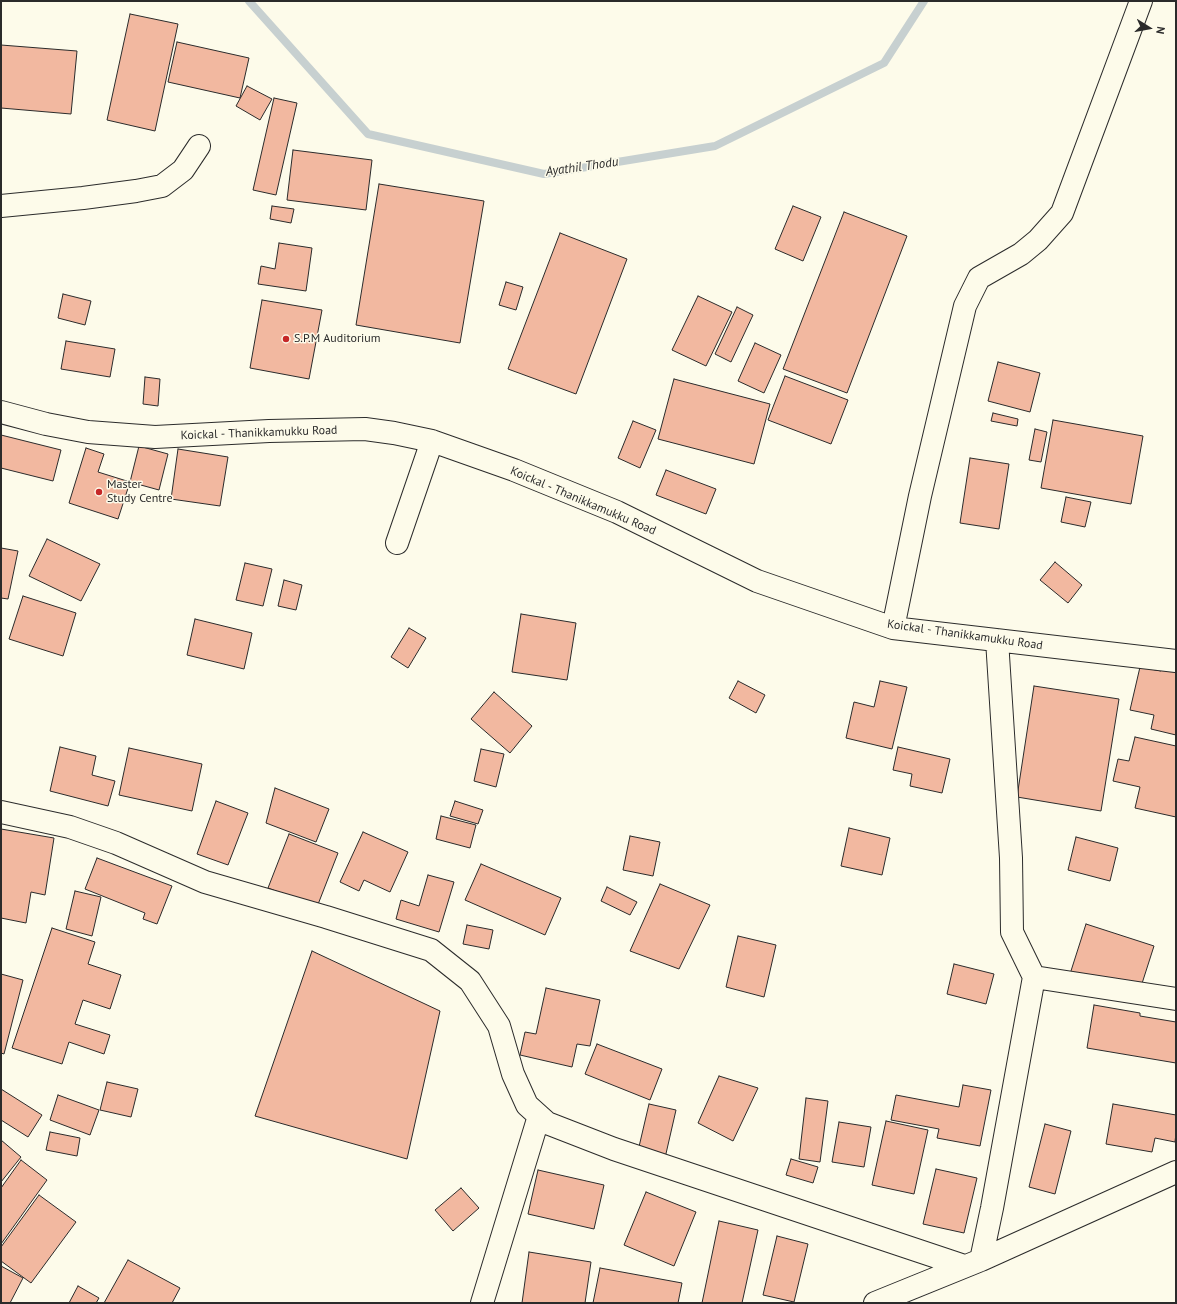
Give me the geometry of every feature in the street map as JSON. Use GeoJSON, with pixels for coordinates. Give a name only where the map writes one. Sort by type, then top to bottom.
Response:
{"type":"FeatureCollection","features":[{"type":"Feature","properties":{"kind":"street"},"geometry":{"type":"LineString","coordinates":[[893,628],[920,496],[965,306],[979,278],[1021,254],[1038,240],[1062,213],[1141,1]]}},
{"type":"Feature","properties":{"kind":"street"},"geometry":{"type":"LineString","coordinates":[[1,206],[84,198],[162,186],[183,170],[199,146]]}},
{"type":"Feature","properties":{"kind":"street","name":"Koickal - Thanikkamukku Road"},"geometry":{"type":"LineString","coordinates":[[1,412],[46,424],[88,432],[154,436],[365,429],[432,441],[514,470],[617,512],[757,581],[893,628],[1176,661]]}},
{"type":"Feature","properties":{"kind":"street"},"geometry":{"type":"LineString","coordinates":[[397,543],[432,441]]}},
{"type":"Feature","properties":{"kind":"street"},"geometry":{"type":"LineString","coordinates":[[972,1263],[992,1208],[1034,976],[1012,932],[1011,858],[997,640]]}},
{"type":"Feature","properties":{"kind":"street"},"geometry":{"type":"LineString","coordinates":[[1,812],[70,827],[116,844],[205,882],[326,917],[431,950],[470,981],[499,1026],[512,1074],[527,1105],[547,1123],[614,1149],[972,1263]]}},
{"type":"Feature","properties":{"kind":"street"},"geometry":{"type":"LineString","coordinates":[[1034,976],[1176,999]]}},
{"type":"Feature","properties":{"kind":"street"},"geometry":{"type":"LineString","coordinates":[[482,1303],[539,1116]]}},
{"type":"Feature","properties":{"kind":"street"},"geometry":{"type":"LineString","coordinates":[[875,1303],[972,1263],[1176,1172]]}},
{"type":"Feature","properties":{"kind":"building"},"geometry":{"type":"Polygon","coordinates":[[[130,14],[178,24],[155,131],[107,120],[130,14]]]}},
{"type":"Feature","properties":{"kind":"building"},"geometry":{"type":"Polygon","coordinates":[[[177,42],[249,58],[240,98],[168,82],[177,42]]]}},
{"type":"Feature","properties":{"kind":"building"},"geometry":{"type":"Polygon","coordinates":[[[1,45],[77,51],[71,114],[1,108],[1,45]]]}},
{"type":"Feature","properties":{"kind":"building"},"geometry":{"type":"Polygon","coordinates":[[[247,86],[272,99],[260,120],[236,106],[247,86]]]}},
{"type":"Feature","properties":{"kind":"building"},"geometry":{"type":"Polygon","coordinates":[[[274,98],[297,103],[276,195],[253,190],[274,98]]]}},
{"type":"Feature","properties":{"kind":"building"},"geometry":{"type":"Polygon","coordinates":[[[293,150],[372,160],[366,210],[287,200],[293,150]]]}},
{"type":"Feature","properties":{"kind":"building"},"geometry":{"type":"Polygon","coordinates":[[[379,184],[484,201],[460,343],[356,325],[379,184]]]}},
{"type":"Feature","properties":{"kind":"building"},"geometry":{"type":"Polygon","coordinates":[[[272,206],[294,209],[291,223],[270,219],[272,206]]]}},
{"type":"Feature","properties":{"kind":"building"},"geometry":{"type":"Polygon","coordinates":[[[793,206],[821,217],[803,261],[775,249],[793,206]]]}},
{"type":"Feature","properties":{"kind":"building"},"geometry":{"type":"Polygon","coordinates":[[[844,212],[907,236],[847,393],[783,369],[844,212]]]}},
{"type":"Feature","properties":{"kind":"building"},"geometry":{"type":"Polygon","coordinates":[[[560,233],[627,259],[576,394],[508,369],[560,233]]]}},
{"type":"Feature","properties":{"kind":"building"},"geometry":{"type":"Polygon","coordinates":[[[279,243],[312,248],[306,291],[258,284],[261,266],[275,269],[279,243]]]}},
{"type":"Feature","properties":{"kind":"building"},"geometry":{"type":"Polygon","coordinates":[[[506,282],[523,287],[516,310],[499,305],[506,282]]]}},
{"type":"Feature","properties":{"kind":"building"},"geometry":{"type":"Polygon","coordinates":[[[63,294],[91,301],[85,325],[58,318],[63,294]]]}},
{"type":"Feature","properties":{"kind":"building"},"geometry":{"type":"Polygon","coordinates":[[[698,296],[732,312],[706,366],[672,350],[698,296]]]}},
{"type":"Feature","properties":{"kind":"building","name":"S.P.M Auditorium"},"geometry":{"type":"Polygon","coordinates":[[[262,300],[322,310],[309,379],[250,368],[262,300]]]}},
{"type":"Feature","properties":{"kind":"building"},"geometry":{"type":"Polygon","coordinates":[[[737,307],[753,315],[731,362],[715,354],[737,307]]]}},
{"type":"Feature","properties":{"kind":"building"},"geometry":{"type":"Polygon","coordinates":[[[66,341],[115,349],[110,377],[61,369],[66,341]]]}},
{"type":"Feature","properties":{"kind":"building"},"geometry":{"type":"Polygon","coordinates":[[[755,343],[781,355],[764,393],[738,381],[755,343]]]}},
{"type":"Feature","properties":{"kind":"building"},"geometry":{"type":"Polygon","coordinates":[[[998,362],[1040,373],[1030,412],[988,401],[998,362]]]}},
{"type":"Feature","properties":{"kind":"building"},"geometry":{"type":"Polygon","coordinates":[[[785,376],[848,400],[831,444],[768,420],[785,376]]]}},
{"type":"Feature","properties":{"kind":"building"},"geometry":{"type":"Polygon","coordinates":[[[145,377],[160,379],[158,406],[143,404],[145,377]]]}},
{"type":"Feature","properties":{"kind":"building"},"geometry":{"type":"Polygon","coordinates":[[[674,379],[770,404],[754,464],[658,439],[674,379]]]}},
{"type":"Feature","properties":{"kind":"building"},"geometry":{"type":"Polygon","coordinates":[[[993,413],[1018,419],[1017,426],[991,421],[993,413]]]}},
{"type":"Feature","properties":{"kind":"building"},"geometry":{"type":"Polygon","coordinates":[[[1053,420],[1143,436],[1131,504],[1041,488],[1053,420]]]}},
{"type":"Feature","properties":{"kind":"building"},"geometry":{"type":"Polygon","coordinates":[[[633,421],[656,430],[640,468],[618,458],[633,421]]]}},
{"type":"Feature","properties":{"kind":"building"},"geometry":{"type":"Polygon","coordinates":[[[1035,429],[1047,432],[1041,462],[1029,460],[1035,429]]]}},
{"type":"Feature","properties":{"kind":"building"},"geometry":{"type":"Polygon","coordinates":[[[1,435],[61,450],[53,481],[1,468],[1,435]]]}},
{"type":"Feature","properties":{"kind":"building"},"geometry":{"type":"Polygon","coordinates":[[[139,446],[168,454],[159,490],[130,482],[139,446]]]}},
{"type":"Feature","properties":{"kind":"building","name":"Master Study Centre"},"geometry":{"type":"Polygon","coordinates":[[[86,448],[104,454],[98,472],[130,482],[118,519],[69,503],[86,448]]]}},
{"type":"Feature","properties":{"kind":"building"},"geometry":{"type":"Polygon","coordinates":[[[178,449],[228,457],[220,506],[171,499],[178,449]]]}},
{"type":"Feature","properties":{"kind":"building"},"geometry":{"type":"Polygon","coordinates":[[[970,458],[1009,464],[999,529],[960,523],[970,458]]]}},
{"type":"Feature","properties":{"kind":"building"},"geometry":{"type":"Polygon","coordinates":[[[666,470],[716,489],[706,514],[656,495],[666,470]]]}},
{"type":"Feature","properties":{"kind":"building"},"geometry":{"type":"Polygon","coordinates":[[[1066,497],[1091,502],[1085,527],[1061,522],[1066,497]]]}},
{"type":"Feature","properties":{"kind":"building"},"geometry":{"type":"Polygon","coordinates":[[[47,539],[100,564],[81,601],[29,576],[47,539]]]}},
{"type":"Feature","properties":{"kind":"building"},"geometry":{"type":"Polygon","coordinates":[[[1,548],[18,551],[8,599],[1,598],[1,548]]]}},
{"type":"Feature","properties":{"kind":"building"},"geometry":{"type":"Polygon","coordinates":[[[1055,562],[1082,585],[1068,603],[1040,580],[1055,562]]]}},
{"type":"Feature","properties":{"kind":"building"},"geometry":{"type":"Polygon","coordinates":[[[245,563],[272,569],[263,606],[236,600],[245,563]]]}},
{"type":"Feature","properties":{"kind":"building"},"geometry":{"type":"Polygon","coordinates":[[[284,580],[302,585],[296,610],[278,606],[284,580]]]}},
{"type":"Feature","properties":{"kind":"building"},"geometry":{"type":"Polygon","coordinates":[[[23,596],[76,613],[63,656],[9,639],[23,596]]]}},
{"type":"Feature","properties":{"kind":"building"},"geometry":{"type":"Polygon","coordinates":[[[521,614],[576,623],[567,680],[512,672],[521,614]]]}},
{"type":"Feature","properties":{"kind":"building"},"geometry":{"type":"Polygon","coordinates":[[[195,619],[252,633],[244,669],[187,655],[195,619]]]}},
{"type":"Feature","properties":{"kind":"building"},"geometry":{"type":"Polygon","coordinates":[[[409,628],[426,638],[408,668],[391,657],[409,628]]]}},
{"type":"Feature","properties":{"kind":"building"},"geometry":{"type":"Polygon","coordinates":[[[1162,664],[1176,667],[1176,735],[1151,729],[1154,715],[1130,710],[1140,667],[1161,671],[1162,664]]]}},
{"type":"Feature","properties":{"kind":"building"},"geometry":{"type":"Polygon","coordinates":[[[738,681],[765,695],[756,713],[729,698],[738,681]]]}},
{"type":"Feature","properties":{"kind":"building"},"geometry":{"type":"Polygon","coordinates":[[[880,681],[907,687],[892,749],[846,738],[854,702],[874,707],[880,681]]]}},
{"type":"Feature","properties":{"kind":"building"},"geometry":{"type":"Polygon","coordinates":[[[1034,686],[1119,699],[1101,811],[1017,797],[1034,686]]]}},
{"type":"Feature","properties":{"kind":"building"},"geometry":{"type":"Polygon","coordinates":[[[494,692],[532,726],[510,753],[471,719],[494,692]]]}},
{"type":"Feature","properties":{"kind":"building"},"geometry":{"type":"Polygon","coordinates":[[[1135,737],[1176,746],[1176,817],[1135,808],[1140,787],[1113,781],[1118,759],[1129,761],[1135,737]]]}},
{"type":"Feature","properties":{"kind":"building"},"geometry":{"type":"Polygon","coordinates":[[[60,747],[96,756],[92,775],[115,781],[108,806],[50,791],[60,747]]]}},
{"type":"Feature","properties":{"kind":"building"},"geometry":{"type":"Polygon","coordinates":[[[898,747],[950,759],[942,793],[910,786],[912,774],[893,770],[898,747]]]}},
{"type":"Feature","properties":{"kind":"building"},"geometry":{"type":"Polygon","coordinates":[[[129,748],[202,764],[192,811],[119,795],[129,748]]]}},
{"type":"Feature","properties":{"kind":"building"},"geometry":{"type":"Polygon","coordinates":[[[481,749],[504,754],[496,787],[474,781],[481,749]]]}},
{"type":"Feature","properties":{"kind":"building"},"geometry":{"type":"Polygon","coordinates":[[[275,788],[329,809],[316,842],[266,823],[275,788]]]}},
{"type":"Feature","properties":{"kind":"building"},"geometry":{"type":"Polygon","coordinates":[[[216,801],[248,813],[228,865],[197,854],[216,801]]]}},
{"type":"Feature","properties":{"kind":"building"},"geometry":{"type":"Polygon","coordinates":[[[455,801],[483,810],[478,824],[450,816],[455,801]]]}},
{"type":"Feature","properties":{"kind":"building"},"geometry":{"type":"Polygon","coordinates":[[[441,816],[476,825],[470,848],[436,839],[441,816]]]}},
{"type":"Feature","properties":{"kind":"building"},"geometry":{"type":"Polygon","coordinates":[[[849,828],[890,838],[882,875],[841,866],[849,828]]]}},
{"type":"Feature","properties":{"kind":"building"},"geometry":{"type":"Polygon","coordinates":[[[1,829],[54,838],[45,895],[31,892],[26,923],[1,918],[1,829]]]}},
{"type":"Feature","properties":{"kind":"building"},"geometry":{"type":"Polygon","coordinates":[[[363,832],[408,852],[390,892],[364,880],[359,891],[340,882],[363,832]]]}},
{"type":"Feature","properties":{"kind":"building"},"geometry":{"type":"Polygon","coordinates":[[[289,834],[338,853],[317,907],[268,888],[289,834]]]}},
{"type":"Feature","properties":{"kind":"building"},"geometry":{"type":"Polygon","coordinates":[[[630,836],[660,842],[653,876],[623,870],[630,836]]]}},
{"type":"Feature","properties":{"kind":"building"},"geometry":{"type":"Polygon","coordinates":[[[1076,837],[1118,848],[1110,881],[1068,870],[1076,837]]]}},
{"type":"Feature","properties":{"kind":"building"},"geometry":{"type":"Polygon","coordinates":[[[97,858],[172,886],[157,924],[143,919],[145,913],[85,889],[97,858]]]}},
{"type":"Feature","properties":{"kind":"building"},"geometry":{"type":"Polygon","coordinates":[[[481,864],[561,898],[545,935],[465,900],[481,864]]]}},
{"type":"Feature","properties":{"kind":"building"},"geometry":{"type":"Polygon","coordinates":[[[428,875],[454,882],[439,932],[396,919],[401,900],[419,906],[428,875]]]}},
{"type":"Feature","properties":{"kind":"building"},"geometry":{"type":"Polygon","coordinates":[[[660,884],[710,905],[679,969],[630,951],[660,884]]]}},
{"type":"Feature","properties":{"kind":"building"},"geometry":{"type":"Polygon","coordinates":[[[607,887],[637,902],[630,915],[601,901],[607,887]]]}},
{"type":"Feature","properties":{"kind":"building"},"geometry":{"type":"Polygon","coordinates":[[[75,891],[101,897],[92,936],[66,929],[75,891]]]}},
{"type":"Feature","properties":{"kind":"building"},"geometry":{"type":"Polygon","coordinates":[[[1086,924],[1154,946],[1138,996],[1070,974],[1086,924]]]}},
{"type":"Feature","properties":{"kind":"building"},"geometry":{"type":"Polygon","coordinates":[[[467,925],[493,930],[489,949],[463,944],[467,925]]]}},
{"type":"Feature","properties":{"kind":"building"},"geometry":{"type":"Polygon","coordinates":[[[52,928],[95,942],[88,964],[121,975],[110,1009],[83,1000],[75,1024],[110,1035],[104,1054],[69,1042],[62,1064],[12,1048],[52,928]]]}},
{"type":"Feature","properties":{"kind":"building"},"geometry":{"type":"Polygon","coordinates":[[[738,936],[776,945],[764,997],[726,987],[738,936]]]}},
{"type":"Feature","properties":{"kind":"building"},"geometry":{"type":"Polygon","coordinates":[[[312,951],[440,1011],[407,1159],[255,1116],[312,951]]]}},
{"type":"Feature","properties":{"kind":"building"},"geometry":{"type":"Polygon","coordinates":[[[954,964],[994,974],[986,1004],[947,994],[954,964]]]}},
{"type":"Feature","properties":{"kind":"building"},"geometry":{"type":"Polygon","coordinates":[[[1,974],[23,980],[4,1054],[1,1053],[1,974]]]}},
{"type":"Feature","properties":{"kind":"building"},"geometry":{"type":"Polygon","coordinates":[[[546,988],[600,1000],[590,1046],[577,1044],[572,1067],[520,1055],[525,1032],[536,1034],[546,988]]]}},
{"type":"Feature","properties":{"kind":"building"},"geometry":{"type":"Polygon","coordinates":[[[1094,1005],[1140,1013],[1140,1016],[1176,1022],[1176,1063],[1087,1048],[1094,1005]]]}},
{"type":"Feature","properties":{"kind":"building"},"geometry":{"type":"Polygon","coordinates":[[[597,1044],[662,1069],[650,1100],[585,1074],[597,1044]]]}},
{"type":"Feature","properties":{"kind":"building"},"geometry":{"type":"Polygon","coordinates":[[[719,1076],[758,1088],[733,1141],[698,1123],[719,1076]]]}},
{"type":"Feature","properties":{"kind":"building"},"geometry":{"type":"Polygon","coordinates":[[[107,1082],[138,1089],[131,1117],[100,1110],[107,1082]]]}},
{"type":"Feature","properties":{"kind":"building"},"geometry":{"type":"Polygon","coordinates":[[[963,1085],[991,1090],[980,1146],[937,1138],[939,1129],[891,1120],[896,1095],[959,1107],[963,1085]]]}},
{"type":"Feature","properties":{"kind":"building"},"geometry":{"type":"Polygon","coordinates":[[[1,1089],[42,1115],[28,1137],[1,1120],[1,1089]]]}},
{"type":"Feature","properties":{"kind":"building"},"geometry":{"type":"Polygon","coordinates":[[[58,1095],[99,1110],[90,1135],[50,1120],[58,1095]]]}},
{"type":"Feature","properties":{"kind":"building"},"geometry":{"type":"Polygon","coordinates":[[[806,1098],[828,1101],[820,1162],[799,1159],[806,1098]]]}},
{"type":"Feature","properties":{"kind":"building"},"geometry":{"type":"Polygon","coordinates":[[[649,1104],[676,1110],[665,1158],[638,1151],[649,1104]]]}},
{"type":"Feature","properties":{"kind":"building"},"geometry":{"type":"Polygon","coordinates":[[[1113,1104],[1176,1115],[1175,1142],[1155,1138],[1152,1152],[1106,1144],[1113,1104]]]}},
{"type":"Feature","properties":{"kind":"building"},"geometry":{"type":"Polygon","coordinates":[[[886,1121],[928,1130],[914,1194],[872,1185],[886,1121]]]}},
{"type":"Feature","properties":{"kind":"building"},"geometry":{"type":"Polygon","coordinates":[[[839,1122],[871,1127],[864,1167],[832,1162],[839,1122]]]}},
{"type":"Feature","properties":{"kind":"building"},"geometry":{"type":"Polygon","coordinates":[[[1045,1124],[1071,1131],[1055,1194],[1029,1187],[1045,1124]]]}},
{"type":"Feature","properties":{"kind":"building"},"geometry":{"type":"Polygon","coordinates":[[[50,1132],[80,1138],[77,1156],[46,1150],[50,1132]]]}},
{"type":"Feature","properties":{"kind":"building"},"geometry":{"type":"Polygon","coordinates":[[[1,1140],[21,1157],[1,1182],[1,1140]]]}},
{"type":"Feature","properties":{"kind":"building"},"geometry":{"type":"Polygon","coordinates":[[[791,1159],[818,1167],[813,1183],[786,1175],[791,1159]]]}},
{"type":"Feature","properties":{"kind":"building"},"geometry":{"type":"Polygon","coordinates":[[[21,1160],[47,1180],[1,1244],[1,1188],[21,1160]]]}},
{"type":"Feature","properties":{"kind":"building"},"geometry":{"type":"Polygon","coordinates":[[[936,1169],[977,1178],[964,1233],[923,1224],[936,1169]]]}},
{"type":"Feature","properties":{"kind":"building"},"geometry":{"type":"Polygon","coordinates":[[[538,1170],[604,1185],[594,1229],[528,1214],[538,1170]]]}},
{"type":"Feature","properties":{"kind":"building"},"geometry":{"type":"Polygon","coordinates":[[[461,1188],[479,1208],[453,1231],[435,1210],[461,1188]]]}},
{"type":"Feature","properties":{"kind":"building"},"geometry":{"type":"Polygon","coordinates":[[[646,1192],[696,1212],[674,1266],[624,1245],[646,1192]]]}},
{"type":"Feature","properties":{"kind":"building"},"geometry":{"type":"Polygon","coordinates":[[[39,1195],[76,1222],[31,1283],[1,1261],[1,1247],[39,1195]]]}},
{"type":"Feature","properties":{"kind":"building"},"geometry":{"type":"Polygon","coordinates":[[[719,1221],[758,1230],[742,1303],[702,1303],[719,1221]]]}},
{"type":"Feature","properties":{"kind":"building"},"geometry":{"type":"Polygon","coordinates":[[[777,1236],[808,1244],[794,1302],[763,1295],[777,1236]]]}},
{"type":"Feature","properties":{"kind":"building"},"geometry":{"type":"Polygon","coordinates":[[[529,1252],[591,1262],[585,1303],[522,1303],[529,1252]]]}},
{"type":"Feature","properties":{"kind":"building"},"geometry":{"type":"Polygon","coordinates":[[[128,1260],[180,1288],[172,1303],[104,1303],[128,1260]]]}},
{"type":"Feature","properties":{"kind":"building"},"geometry":{"type":"Polygon","coordinates":[[[1,1266],[23,1278],[10,1303],[1,1303],[1,1266]]]}},
{"type":"Feature","properties":{"kind":"building"},"geometry":{"type":"Polygon","coordinates":[[[600,1268],[682,1283],[678,1303],[593,1303],[600,1268]]]}},
{"type":"Feature","properties":{"kind":"building"},"geometry":{"type":"Polygon","coordinates":[[[78,1286],[99,1298],[96,1303],[69,1303],[78,1286]]]}},
{"type":"Feature","properties":{"kind":"waterway","name":"Ayathil Thodu"},"geometry":{"type":"LineString","coordinates":[[249,1],[368,134],[544,174],[715,146],[884,63],[924,1]]}},
{"type":"Feature","properties":{"kind":"place","name":"S.P.M Auditorium"},"geometry":{"type":"Point","coordinates":[286,339]}},
{"type":"Feature","properties":{"kind":"place","name":"Master Study Centre"},"geometry":{"type":"Point","coordinates":[99,492]}}]}
